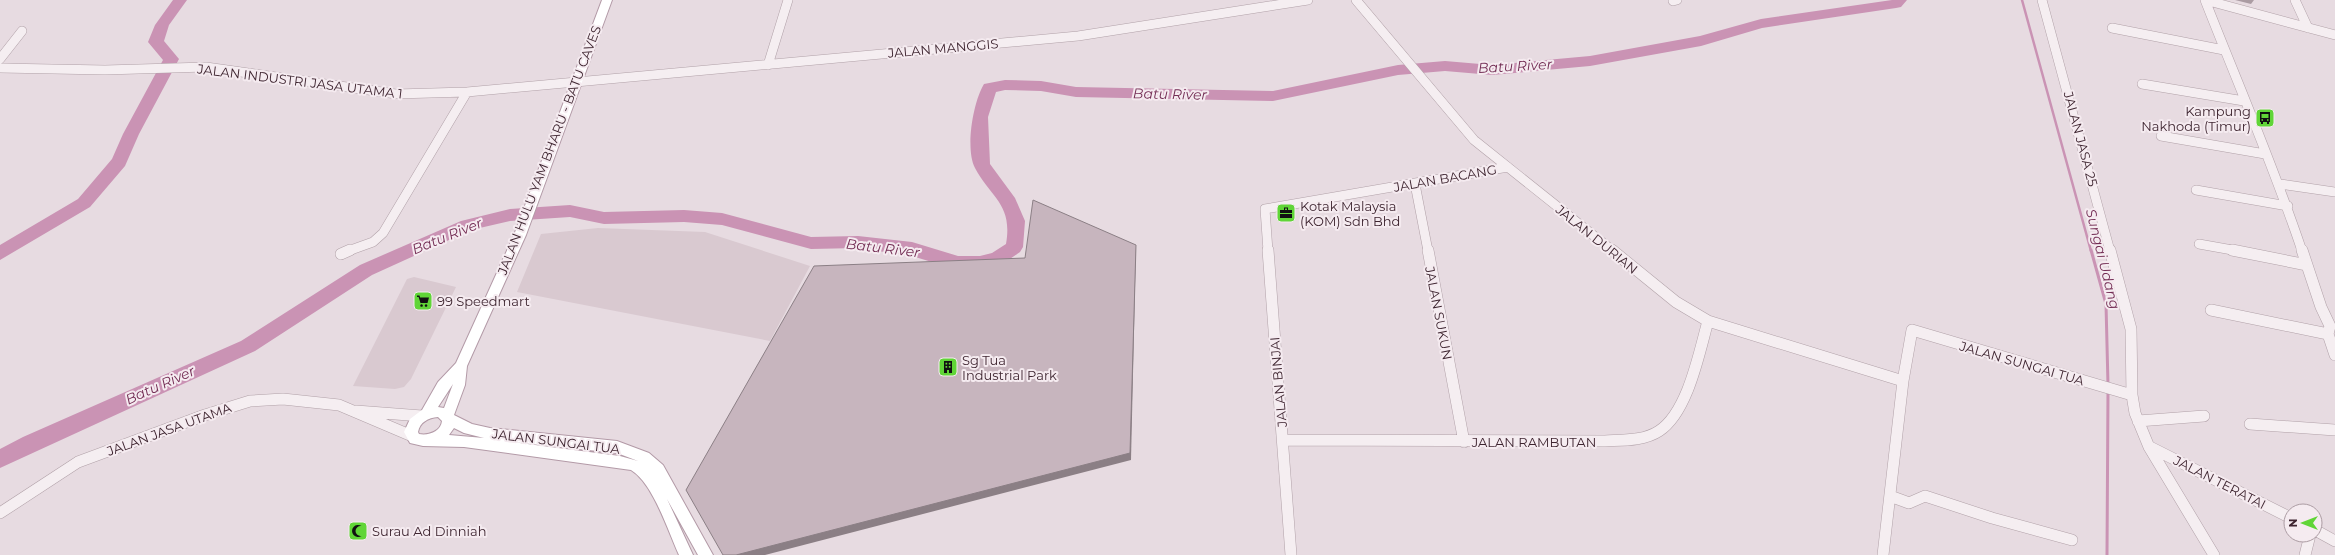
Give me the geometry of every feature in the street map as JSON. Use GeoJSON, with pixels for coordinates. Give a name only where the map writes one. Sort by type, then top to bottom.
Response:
{"type":"FeatureCollection","features":[{"type":"Feature","properties":{"kind":"main road","name":"JALAN HULU YAM BHARU - BATU CAVES"},"geometry":{"type":"LineString","coordinates":[[448,418],[459,385],[462,366],[520,235],[606,0]]}},
{"type":"Feature","properties":{"kind":"main road","name":"JALAN HULU YAM BHARU - BATU CAVES"},"geometry":{"type":"LineString","coordinates":[[425,415],[443,386],[462,366]]}},
{"type":"Feature","properties":{"kind":"main road"},"geometry":{"type":"LineString","coordinates":[[439,412],[448,418],[447,429],[431,440],[419,441],[412,436],[414,424],[425,415],[439,412]]}},
{"type":"Feature","properties":{"kind":"main road","name":"JALAN SUNGAI TUA"},"geometry":{"type":"LineString","coordinates":[[448,418],[470,429],[490,434],[617,447],[635,452],[650,461],[658,469],[706,555]]}},
{"type":"Feature","properties":{"kind":"main road","name":"JALAN SUNGAI TUA"},"geometry":{"type":"LineString","coordinates":[[431,440],[464,441],[620,462],[639,468],[657,494],[686,555]]}},
{"type":"Feature","properties":{"kind":"street"},"geometry":{"type":"LineString","coordinates":[[768,65],[788,0]]}},
{"type":"Feature","properties":{"kind":"street","name":"JALAN MANGGIS"},"geometry":{"type":"LineString","coordinates":[[576,83],[1078,36],[1308,0]]}},
{"type":"Feature","properties":{"kind":"street","name":"JALAN DURIAN"},"geometry":{"type":"LineString","coordinates":[[1356,0],[1474,140],[1676,302],[1708,321],[1903,381]]}},
{"type":"Feature","properties":{"kind":"street","name":"JALAN JASA 25"},"geometry":{"type":"LineString","coordinates":[[2042,0],[2068,91],[2131,329],[2132,395],[2135,413],[2149,447],[2214,555]]}},
{"type":"Feature","properties":{"kind":"street"},"geometry":{"type":"LineString","coordinates":[[2205,0],[2335,35]]}},
{"type":"Feature","properties":{"kind":"street"},"geometry":{"type":"LineString","coordinates":[[2205,0],[2265,154],[2280,184],[2321,307],[2331,329],[2335,355]]}},
{"type":"Feature","properties":{"kind":"street"},"geometry":{"type":"LineString","coordinates":[[2295,0],[2308,28]]}},
{"type":"Feature","properties":{"kind":"street"},"geometry":{"type":"LineString","coordinates":[[2112,28],[2224,50]]}},
{"type":"Feature","properties":{"kind":"street"},"geometry":{"type":"LineString","coordinates":[[0,60],[22,31]]}},
{"type":"Feature","properties":{"kind":"street","name":"JALAN INDUSTRI JASA UTAMA 1"},"geometry":{"type":"LineString","coordinates":[[0,68],[105,70],[206,67],[396,94],[467,92],[576,83]]}},
{"type":"Feature","properties":{"kind":"street"},"geometry":{"type":"LineString","coordinates":[[2142,84],[2244,100]]}},
{"type":"Feature","properties":{"kind":"street"},"geometry":{"type":"LineString","coordinates":[[341,254],[373,242],[383,233],[467,92]]}},
{"type":"Feature","properties":{"kind":"street"},"geometry":{"type":"LineString","coordinates":[[2161,136],[2265,154]]}},
{"type":"Feature","properties":{"kind":"street","name":"JALAN BACANG"},"geometry":{"type":"LineString","coordinates":[[1264,209],[1508,167]]}},
{"type":"Feature","properties":{"kind":"street","name":"JALAN SUKUN"},"geometry":{"type":"LineString","coordinates":[[1415,184],[1464,442]]}},
{"type":"Feature","properties":{"kind":"street"},"geometry":{"type":"LineString","coordinates":[[2280,184],[2335,192]]}},
{"type":"Feature","properties":{"kind":"street"},"geometry":{"type":"LineString","coordinates":[[2196,190],[2288,206]]}},
{"type":"Feature","properties":{"kind":"street","name":"JALAN BINJAI"},"geometry":{"type":"LineString","coordinates":[[1264,209],[1284,440],[1291,555]]}},
{"type":"Feature","properties":{"kind":"street"},"geometry":{"type":"LineString","coordinates":[[2199,244],[2307,265]]}},
{"type":"Feature","properties":{"kind":"street"},"geometry":{"type":"LineString","coordinates":[[2211,310],[2331,329]]}},
{"type":"Feature","properties":{"kind":"street","name":"JALAN RAMBUTAN"},"geometry":{"type":"LineString","coordinates":[[1284,440],[1605,442],[1635,438],[1660,431],[1672,421],[1680,409],[1708,321]]}},
{"type":"Feature","properties":{"kind":"street","name":"JALAN SUNGAI TUA"},"geometry":{"type":"LineString","coordinates":[[1903,381],[1912,330],[2132,395]]}},
{"type":"Feature","properties":{"kind":"street"},"geometry":{"type":"LineString","coordinates":[[1882,555],[1900,421],[1903,381]]}},
{"type":"Feature","properties":{"kind":"street","name":"JALAN JASA UTAMA"},"geometry":{"type":"LineString","coordinates":[[0,513],[78,462],[228,407],[256,401],[283,399],[339,405],[376,422],[398,428],[412,436]]}},
{"type":"Feature","properties":{"kind":"street","name":"JALAN JASA UTAMA"},"geometry":{"type":"LineString","coordinates":[[352,410],[425,415]]}},
{"type":"Feature","properties":{"kind":"street"},"geometry":{"type":"LineString","coordinates":[[2138,421],[2204,416]]}},
{"type":"Feature","properties":{"kind":"street"},"geometry":{"type":"LineString","coordinates":[[2250,424],[2335,430]]}},
{"type":"Feature","properties":{"kind":"street","name":"JALAN TERATAI"},"geometry":{"type":"LineString","coordinates":[[2149,447],[2283,514]]}},
{"type":"Feature","properties":{"kind":"street"},"geometry":{"type":"LineString","coordinates":[[1890,496],[1908,503],[1925,496],[1992,518],[2072,540]]}},
{"type":"Feature","properties":{"kind":"street"},"geometry":{"type":"LineString","coordinates":[[2323,534],[2335,540]]}},
{"type":"Feature","properties":{"kind":"street"},"geometry":{"type":"LineString","coordinates":[[2305,555],[2308,543]]}},
{"type":"Feature","properties":{"kind":"shaded area"},"geometry":{"type":"Polygon","coordinates":[[[598,228],[705,232],[810,266],[770,341],[517,292],[541,234],[598,228]]]}},
{"type":"Feature","properties":{"kind":"shaded area"},"geometry":{"type":"Polygon","coordinates":[[[414,277],[456,287],[411,379],[404,387],[395,389],[353,386],[407,279],[414,277]]]}},
{"type":"Feature","properties":{"kind":"building","name":"Sg Tua Industrial Park"},"geometry":{"type":"Polygon","coordinates":[[[1033,200],[1136,245],[1130,453],[736,555],[723,555],[686,490],[814,266],[1025,258],[1033,200]]]}},
{"type":"Feature","properties":{"kind":"waterway","name":"Batu River"},"geometry":{"type":"LineString","coordinates":[[0,253],[84,203],[119,162],[131,134],[171,59],[156,42],[162,25],[180,0]]}},
{"type":"Feature","properties":{"kind":"waterway","name":"Batu River"},"geometry":{"type":"LineString","coordinates":[[0,459],[30,443],[248,346],[366,270],[467,225],[510,215],[570,211],[604,218],[684,216],[722,219],[811,243],[858,242],[912,249],[958,263],[980,263],[998,258],[1014,247],[1017,232],[1016,221],[1009,203],[981,164],[980,117],[983,103],[990,88],[1005,85],[1041,86],[1076,92],[1273,96],[1398,70],[1445,66],[1492,70],[1590,61],[1701,41],[1761,24],[1896,4],[1900,0]]}},
{"type":"Feature","properties":{"kind":"waterway","name":"Sungai Udang"},"geometry":{"type":"LineString","coordinates":[[2022,0],[2091,251]]}},
{"type":"Feature","properties":{"kind":"waterway","name":"Sungai Udang"},"geometry":{"type":"LineString","coordinates":[[2091,250],[2106,304],[2108,385]]}},
{"type":"Feature","properties":{"kind":"waterway","name":"Sungai Udang"},"geometry":{"type":"LineString","coordinates":[[2107,555],[2108,391]]}},
{"type":"Feature","properties":{"kind":"place","name":"Kampung Nakhoda (Timur)"},"geometry":{"type":"Point","coordinates":[2265,118]}},
{"type":"Feature","properties":{"kind":"place","name":"Kotak Malaysia (KOM) Sdn Bhd"},"geometry":{"type":"Point","coordinates":[1286,213]}},
{"type":"Feature","properties":{"kind":"place","name":"99 Speedmart"},"geometry":{"type":"Point","coordinates":[423,301]}},
{"type":"Feature","properties":{"kind":"place","name":"Sg Tua Industrial Park"},"geometry":{"type":"Point","coordinates":[948,367]}},
{"type":"Feature","properties":{"kind":"place","name":"Surau Ad Dinniah"},"geometry":{"type":"Point","coordinates":[358,531]}}]}
